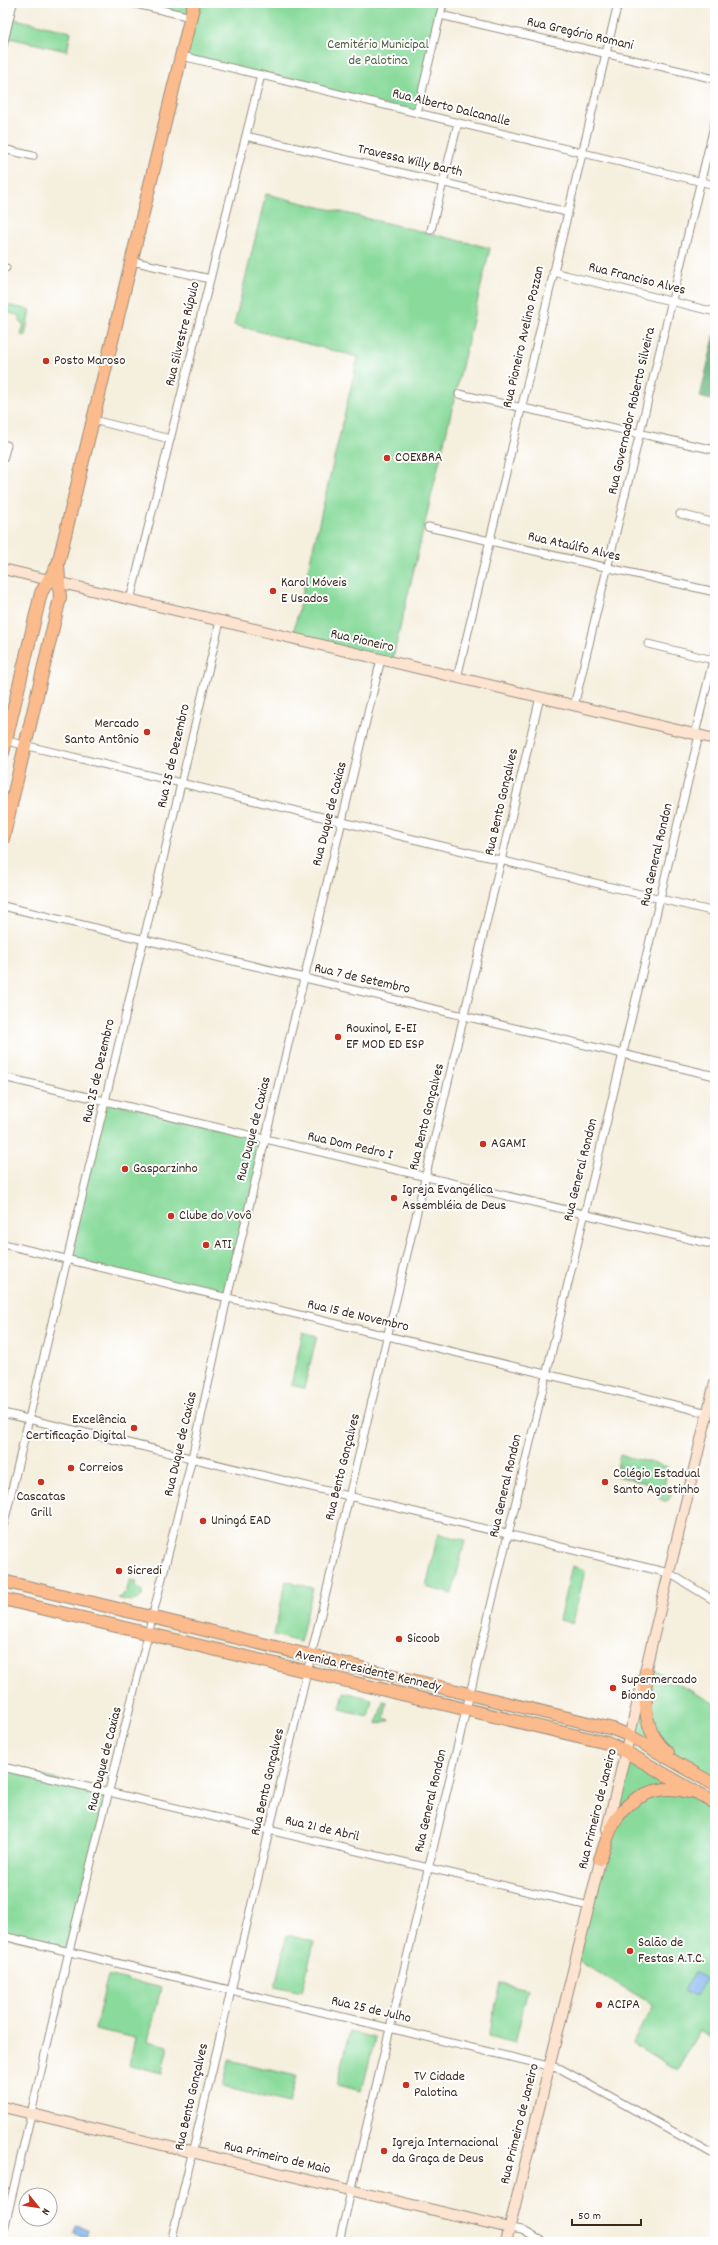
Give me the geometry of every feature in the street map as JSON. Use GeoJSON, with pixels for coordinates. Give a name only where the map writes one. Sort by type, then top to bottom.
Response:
{"type":"FeatureCollection","features":[{"type":"Feature","properties":{"kind":"main road"},"geometry":{"type":"LineString","coordinates":[[3,839],[60,598],[54,581],[194,3]]}},
{"type":"Feature","properties":{"kind":"main road"},"geometry":{"type":"LineString","coordinates":[[3,753],[4,740],[41,593],[54,581]]}},
{"type":"Feature","properties":{"kind":"main road","name":"Avenida Presidente Kennedy"},"geometry":{"type":"LineString","coordinates":[[3,1581],[470,1693],[613,1729],[630,1736],[710,1782]]}},
{"type":"Feature","properties":{"kind":"main road","name":"Avenida Presidente Kennedy"},"geometry":{"type":"LineString","coordinates":[[3,1599],[607,1744],[626,1752],[711,1800]]}},
{"type":"Feature","properties":{"kind":"main road"},"geometry":{"type":"LineString","coordinates":[[646,1672],[646,1718],[652,1736],[666,1752],[710,1782]]}},
{"type":"Feature","properties":{"kind":"main road"},"geometry":{"type":"LineString","coordinates":[[600,1859],[616,1820],[626,1807],[637,1798],[652,1791],[670,1789],[686,1791],[711,1800]]}},
{"type":"Feature","properties":{"kind":"street"},"geometry":{"type":"LineString","coordinates":[[3,46],[13,3]]}},
{"type":"Feature","properties":{"kind":"street"},"geometry":{"type":"LineString","coordinates":[[132,3],[164,7],[191,17]]}},
{"type":"Feature","properties":{"kind":"street"},"geometry":{"type":"LineString","coordinates":[[417,113],[443,3]]}},
{"type":"Feature","properties":{"kind":"street","name":"Rua Pioneiro Avelino Pozzan"},"geometry":{"type":"LineString","coordinates":[[457,678],[618,3]]}},
{"type":"Feature","properties":{"kind":"street","name":"Rua Gregório Romani"},"geometry":{"type":"LineString","coordinates":[[440,14],[715,79]]}},
{"type":"Feature","properties":{"kind":"street","name":"Rua Alberto Dalcanalle"},"geometry":{"type":"LineString","coordinates":[[182,56],[715,185]]}},
{"type":"Feature","properties":{"kind":"street","name":"Rua Silvestre Rúpulo"},"geometry":{"type":"LineString","coordinates":[[130,600],[261,75]]}},
{"type":"Feature","properties":{"kind":"street","name":"Rua Governador Roberto Silveira"},"geometry":{"type":"LineString","coordinates":[[574,706],[715,122]]}},
{"type":"Feature","properties":{"kind":"street"},"geometry":{"type":"LineString","coordinates":[[431,230],[458,123]]}},
{"type":"Feature","properties":{"kind":"street","name":"Travessa Willy Barth"},"geometry":{"type":"LineString","coordinates":[[246,136],[567,212]]}},
{"type":"Feature","properties":{"kind":"street"},"geometry":{"type":"LineString","coordinates":[[3,149],[33,156]]}},
{"type":"Feature","properties":{"kind":"street"},"geometry":{"type":"LineString","coordinates":[[132,261],[210,279]]}},
{"type":"Feature","properties":{"kind":"street","name":"Rua Franciso Alves"},"geometry":{"type":"LineString","coordinates":[[553,272],[715,312]]}},
{"type":"Feature","properties":{"kind":"street"},"geometry":{"type":"LineString","coordinates":[[459,394],[715,450]]}},
{"type":"Feature","properties":{"kind":"street"},"geometry":{"type":"LineString","coordinates":[[93,420],[170,439]]}},
{"type":"Feature","properties":{"kind":"street"},"geometry":{"type":"LineString","coordinates":[[3,459],[7,444]]}},
{"type":"Feature","properties":{"kind":"street"},"geometry":{"type":"LineString","coordinates":[[680,514],[715,522]]}},
{"type":"Feature","properties":{"kind":"street","name":"Rua Ataúlfo Alves"},"geometry":{"type":"LineString","coordinates":[[428,527],[715,592]]}},
{"type":"Feature","properties":{"kind":"street","name":"Rua Pioneiro"},"geometry":{"type":"LineString","coordinates":[[3,569],[715,739]]}},
{"type":"Feature","properties":{"kind":"street","name":"Rua 25 de Dezembro"},"geometry":{"type":"LineString","coordinates":[[3,1527],[220,621]]}},
{"type":"Feature","properties":{"kind":"street"},"geometry":{"type":"LineString","coordinates":[[648,644],[714,656]]}},
{"type":"Feature","properties":{"kind":"street","name":"Rua General Rondon"},"geometry":{"type":"LineString","coordinates":[[339,2242],[660,898],[714,656]]}},
{"type":"Feature","properties":{"kind":"street","name":"Rua Duque de Caxias"},"geometry":{"type":"LineString","coordinates":[[3,2234],[69,1951],[110,1792],[192,1458],[227,1298],[380,659]]}},
{"type":"Feature","properties":{"kind":"street","name":"Rua Bento Gonçalves"},"geometry":{"type":"LineString","coordinates":[[171,2242],[540,698]]}},
{"type":"Feature","properties":{"kind":"street"},"geometry":{"type":"LineString","coordinates":[[4,740],[715,912]]}},
{"type":"Feature","properties":{"kind":"street","name":"Rua 7 de Setembro"},"geometry":{"type":"LineString","coordinates":[[3,906],[715,1076]]}},
{"type":"Feature","properties":{"kind":"street","name":"Rua Dom Pedro I"},"geometry":{"type":"LineString","coordinates":[[3,1076],[715,1245]]}},
{"type":"Feature","properties":{"kind":"street","name":"Rua 15 de Novembro"},"geometry":{"type":"LineString","coordinates":[[3,1244],[708,1413]]}},
{"type":"Feature","properties":{"kind":"street","name":"Rua Primeiro de Janeiro"},"geometry":{"type":"LineString","coordinates":[[506,2242],[646,1672],[715,1382]]}},
{"type":"Feature","properties":{"kind":"street"},"geometry":{"type":"LineString","coordinates":[[3,1413],[669,1573],[715,1601]]}},
{"type":"Feature","properties":{"kind":"street","name":"Rua 21 de Abril"},"geometry":{"type":"LineString","coordinates":[[3,1767],[589,1906]]}},
{"type":"Feature","properties":{"kind":"street","name":"Rua 25 de Julho"},"geometry":{"type":"LineString","coordinates":[[3,1936],[561,2069],[715,2155]]}},
{"type":"Feature","properties":{"kind":"street","name":"Rua Primeiro de Maio"},"geometry":{"type":"LineString","coordinates":[[3,2107],[522,2230],[542,2242]]}},
{"type":"Feature","properties":{"kind":"green space","name":"Cemitério Municipal de Palotina"},"geometry":{"type":"Polygon","coordinates":[[[164,3],[443,3],[417,113],[182,56],[191,17],[163,10],[164,3]]]}},
{"type":"Feature","properties":{"kind":"green space"},"geometry":{"type":"Polygon","coordinates":[[[10,18],[71,32],[67,51],[5,37],[10,18]]]}},
{"type":"Feature","properties":{"kind":"green space","name":"COEXBRA"},"geometry":{"type":"Polygon","coordinates":[[[266,194],[490,248],[392,662],[292,638],[358,357],[234,325],[266,194]]]}},
{"type":"Feature","properties":{"kind":"green space"},"geometry":{"type":"Polygon","coordinates":[[[7,305],[30,310],[25,336],[21,335],[24,324],[19,322],[21,316],[6,312],[7,305]]]}},
{"type":"Feature","properties":{"kind":"green space"},"geometry":{"type":"Polygon","coordinates":[[[715,333],[715,401],[700,397],[715,333]]]}},
{"type":"Feature","properties":{"kind":"green space"},"geometry":{"type":"Polygon","coordinates":[[[105,1101],[265,1139],[227,1298],[67,1260],[105,1101]]]}},
{"type":"Feature","properties":{"kind":"green space"},"geometry":{"type":"Polygon","coordinates":[[[303,1332],[317,1336],[304,1388],[291,1385],[303,1332]]]}},
{"type":"Feature","properties":{"kind":"green space"},"geometry":{"type":"Polygon","coordinates":[[[620,1455],[668,1467],[664,1487],[615,1476],[620,1455]]]}},
{"type":"Feature","properties":{"kind":"green space"},"geometry":{"type":"Polygon","coordinates":[[[663,1489],[667,1489],[671,1495],[667,1501],[663,1501],[659,1497],[659,1493],[663,1489]]]}},
{"type":"Feature","properties":{"kind":"green space"},"geometry":{"type":"Polygon","coordinates":[[[438,1534],[465,1540],[452,1594],[426,1587],[438,1534]]]}},
{"type":"Feature","properties":{"kind":"green space"},"geometry":{"type":"Polygon","coordinates":[[[572,1566],[585,1570],[573,1623],[559,1620],[572,1566]]]}},
{"type":"Feature","properties":{"kind":"green space"},"geometry":{"type":"Polygon","coordinates":[[[130,1580],[136,1581],[135,1585],[142,1590],[142,1596],[133,1601],[118,1598],[126,1593],[130,1580]]]}},
{"type":"Feature","properties":{"kind":"green space"},"geometry":{"type":"Polygon","coordinates":[[[286,1581],[313,1588],[300,1642],[274,1635],[286,1581]]]}},
{"type":"Feature","properties":{"kind":"green space"},"geometry":{"type":"Polygon","coordinates":[[[650,1668],[715,1704],[715,1782],[668,1750],[653,1728],[650,1668]]]}},
{"type":"Feature","properties":{"kind":"green space"},"geometry":{"type":"Polygon","coordinates":[[[644,1688],[661,1750],[632,1735],[644,1688]]]}},
{"type":"Feature","properties":{"kind":"green space"},"geometry":{"type":"Polygon","coordinates":[[[344,1692],[372,1699],[368,1716],[340,1709],[344,1692]]]}},
{"type":"Feature","properties":{"kind":"green space"},"geometry":{"type":"Polygon","coordinates":[[[383,1701],[387,1702],[384,1718],[390,1720],[377,1724],[383,1701]]]}},
{"type":"Feature","properties":{"kind":"green space"},"geometry":{"type":"Polygon","coordinates":[[[628,1757],[680,1786],[661,1787],[613,1816],[628,1757]]]}},
{"type":"Feature","properties":{"kind":"green space"},"geometry":{"type":"Polygon","coordinates":[[[3,1767],[110,1792],[69,1951],[3,1936],[3,1767]]]}},
{"type":"Feature","properties":{"kind":"green space"},"geometry":{"type":"Polygon","coordinates":[[[670,1789],[715,1803],[715,2040],[699,2031],[677,2070],[632,2043],[654,2005],[575,1959],[600,1859],[626,1807],[670,1789]]]}},
{"type":"Feature","properties":{"kind":"green space"},"geometry":{"type":"Polygon","coordinates":[[[287,1935],[314,1942],[302,1992],[275,1986],[287,1935]]]}},
{"type":"Feature","properties":{"kind":"green space"},"geometry":{"type":"Polygon","coordinates":[[[108,1975],[161,1988],[148,2041],[168,2046],[162,2073],[129,2065],[135,2038],[95,2029],[108,1975]]]}},
{"type":"Feature","properties":{"kind":"green space"},"geometry":{"type":"Polygon","coordinates":[[[501,1983],[528,1989],[515,2043],[488,2036],[501,1983]]]}},
{"type":"Feature","properties":{"kind":"green space"},"geometry":{"type":"Polygon","coordinates":[[[350,2032],[375,2038],[362,2091],[337,2085],[350,2032]]]}},
{"type":"Feature","properties":{"kind":"green space"},"geometry":{"type":"Polygon","coordinates":[[[229,2060],[296,2076],[289,2103],[223,2087],[229,2060]]]}},
{"type":"Feature","properties":{"kind":"water"},"geometry":{"type":"Polygon","coordinates":[[[694,1972],[706,1979],[695,1997],[684,1991],[694,1972]]]}},
{"type":"Feature","properties":{"kind":"water"},"geometry":{"type":"Polygon","coordinates":[[[76,2226],[88,2229],[86,2237],[74,2234],[76,2226]]]}},
{"type":"Feature","properties":{"kind":"place","name":"Posto Maroso"},"geometry":{"type":"Point","coordinates":[46,361]}},
{"type":"Feature","properties":{"kind":"place","name":"COEXBRA"},"geometry":{"type":"Point","coordinates":[387,458]}},
{"type":"Feature","properties":{"kind":"place","name":"Karol Móveis E Usados"},"geometry":{"type":"Point","coordinates":[273,591]}},
{"type":"Feature","properties":{"kind":"place","name":"Mercado Santo Antônio"},"geometry":{"type":"Point","coordinates":[147,732]}},
{"type":"Feature","properties":{"kind":"place","name":"Rouxinol, E-EI EF MOD ED ESP"},"geometry":{"type":"Point","coordinates":[338,1037]}},
{"type":"Feature","properties":{"kind":"place","name":"AGAMI"},"geometry":{"type":"Point","coordinates":[483,1144]}},
{"type":"Feature","properties":{"kind":"place","name":"Gasparzinho"},"geometry":{"type":"Point","coordinates":[125,1169]}},
{"type":"Feature","properties":{"kind":"place","name":"Igreja Evangélica Assembléia de Deus"},"geometry":{"type":"Point","coordinates":[394,1198]}},
{"type":"Feature","properties":{"kind":"place","name":"Clube do Vovô"},"geometry":{"type":"Point","coordinates":[171,1216]}},
{"type":"Feature","properties":{"kind":"place","name":"ATI"},"geometry":{"type":"Point","coordinates":[206,1245]}},
{"type":"Feature","properties":{"kind":"place","name":"Excelência Certificação Digital"},"geometry":{"type":"Point","coordinates":[134,1428]}},
{"type":"Feature","properties":{"kind":"place","name":"Correios"},"geometry":{"type":"Point","coordinates":[71,1468]}},
{"type":"Feature","properties":{"kind":"place","name":"Cascatas Grill"},"geometry":{"type":"Point","coordinates":[41,1482]}},
{"type":"Feature","properties":{"kind":"place","name":"Colégio Estadual Santo Agostinho"},"geometry":{"type":"Point","coordinates":[605,1482]}},
{"type":"Feature","properties":{"kind":"place","name":"Uningá EAD"},"geometry":{"type":"Point","coordinates":[203,1521]}},
{"type":"Feature","properties":{"kind":"place","name":"Sicredi"},"geometry":{"type":"Point","coordinates":[119,1571]}},
{"type":"Feature","properties":{"kind":"place","name":"Sicoob"},"geometry":{"type":"Point","coordinates":[399,1639]}},
{"type":"Feature","properties":{"kind":"place","name":"Supermercado Biondo"},"geometry":{"type":"Point","coordinates":[613,1688]}},
{"type":"Feature","properties":{"kind":"place","name":"Salão de Festas A.T.C."},"geometry":{"type":"Point","coordinates":[630,1951]}},
{"type":"Feature","properties":{"kind":"place","name":"ACIPA"},"geometry":{"type":"Point","coordinates":[599,2005]}},
{"type":"Feature","properties":{"kind":"place","name":"TV Cidade Palotina"},"geometry":{"type":"Point","coordinates":[406,2085]}},
{"type":"Feature","properties":{"kind":"place","name":"Igreja Internacional da Graça de Deus"},"geometry":{"type":"Point","coordinates":[384,2151]}}]}
